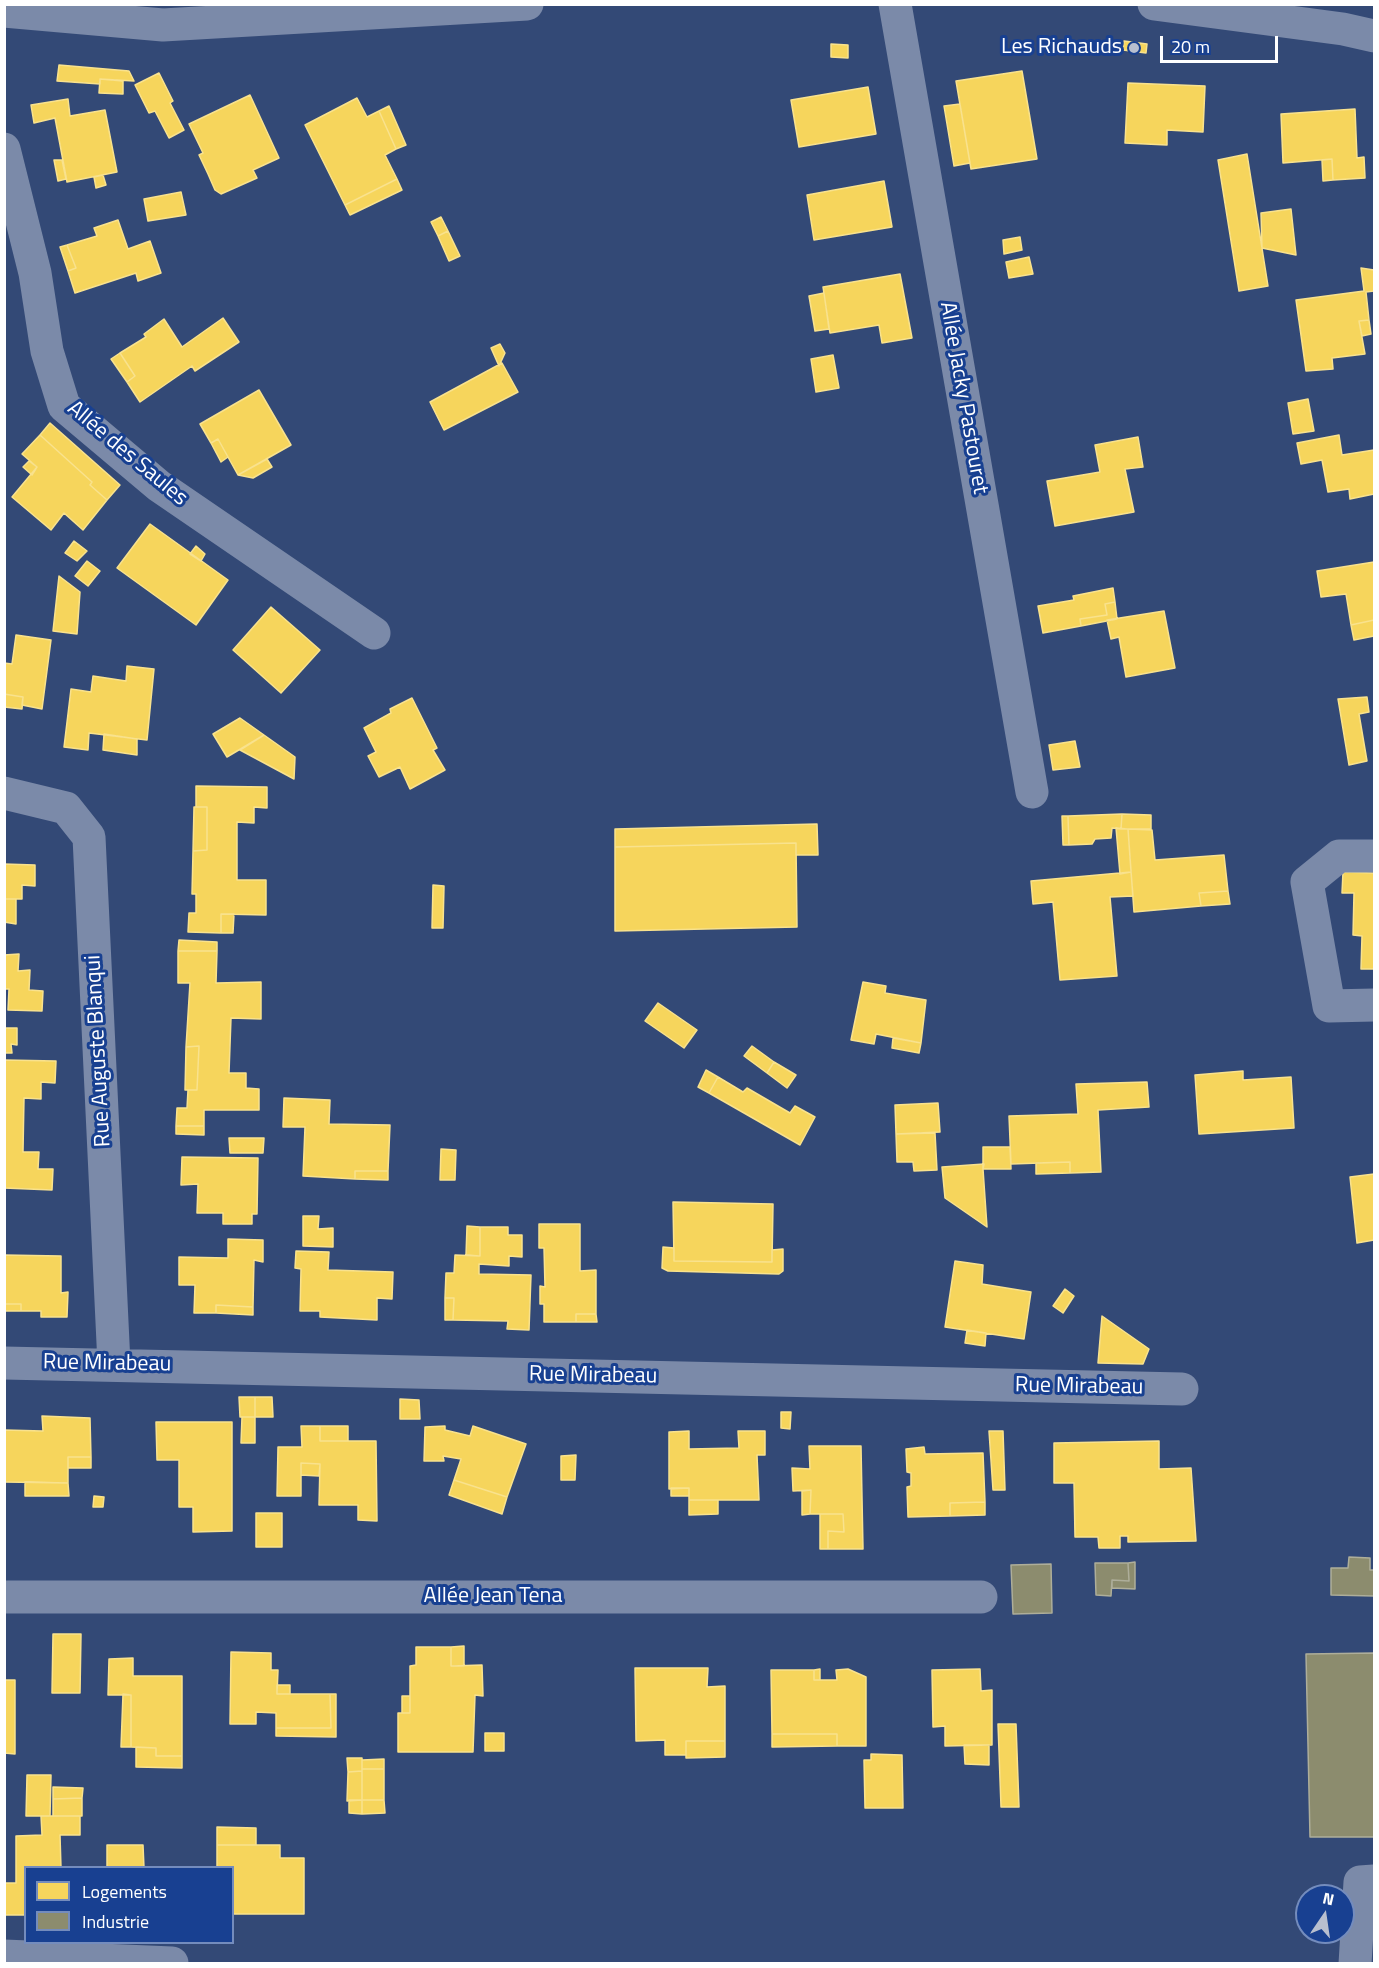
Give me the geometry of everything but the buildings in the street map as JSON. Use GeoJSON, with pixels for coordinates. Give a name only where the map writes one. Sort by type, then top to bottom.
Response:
{"type":"FeatureCollection","features":[{"type":"Feature","properties":{"kind":"street"},"geometry":{"type":"LineString","coordinates":[[4,11],[163,25],[527,4]]}},
{"type":"Feature","properties":{"kind":"street","name":"Allée Jacky Pastouret"},"geometry":{"type":"LineString","coordinates":[[895,4],[1032,792]]}},
{"type":"Feature","properties":{"kind":"street"},"geometry":{"type":"LineString","coordinates":[[1154,4],[1343,29],[1374,36]]}},
{"type":"Feature","properties":{"kind":"street","name":"Allée des Saules"},"geometry":{"type":"LineString","coordinates":[[4,149],[35,273],[47,351],[64,406],[159,486],[374,633]]}},
{"type":"Feature","properties":{"kind":"street","name":"Rue Auguste Blanqui"},"geometry":{"type":"LineString","coordinates":[[4,794],[66,808],[89,837],[114,1364]]}},
{"type":"Feature","properties":{"kind":"street"},"geometry":{"type":"LineString","coordinates":[[1374,856],[1339,856],[1307,882],[1329,1006],[1374,1005]]}},
{"type":"Feature","properties":{"kind":"street","name":"Rue Mirabeau"},"geometry":{"type":"LineString","coordinates":[[4,1363],[1182,1389]]}},
{"type":"Feature","properties":{"kind":"street","name":"Allée Jean Tena"},"geometry":{"type":"LineString","coordinates":[[4,1598],[981,1597]]}},
{"type":"Feature","properties":{"kind":"street"},"geometry":{"type":"LineString","coordinates":[[1355,1964],[1360,1882],[1374,1881]]}},
{"type":"Feature","properties":{"kind":"street"},"geometry":{"type":"LineString","coordinates":[[4,1956],[64,1962],[172,1963]]}},
{"type":"Feature","properties":{"kind":"place","name":"Les Richauds"},"geometry":{"type":"Point","coordinates":[1134,48]}}]}
